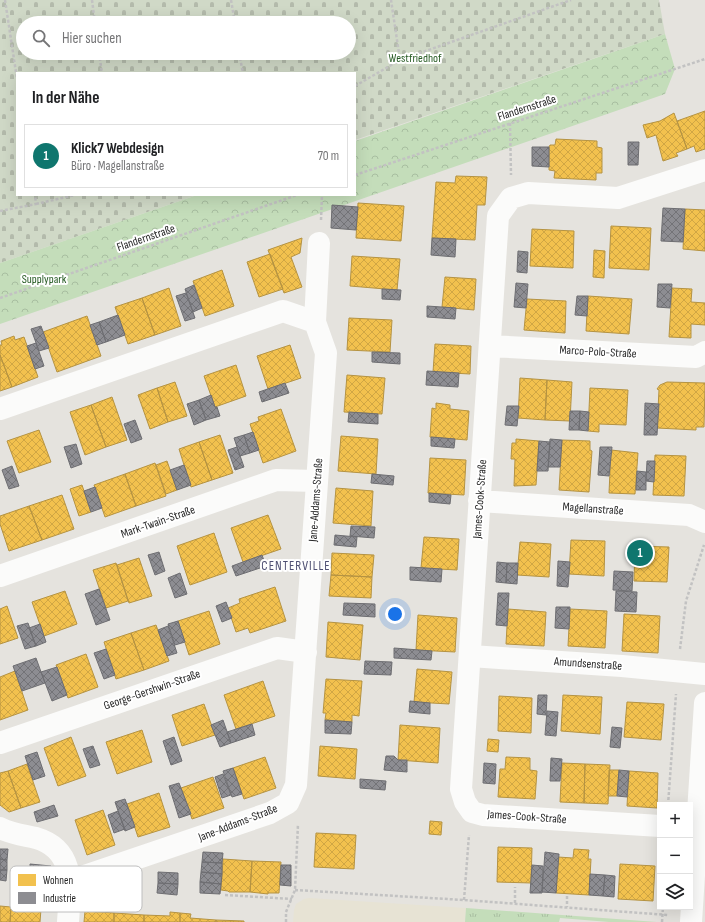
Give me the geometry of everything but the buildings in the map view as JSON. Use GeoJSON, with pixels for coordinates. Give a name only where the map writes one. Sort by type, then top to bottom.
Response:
{"type":"FeatureCollection","features":[{"type":"Feature","properties":{"kind":"street"},"geometry":{"type":"LineString","coordinates":[[511,198],[528,192],[618,198],[705,170]]}},
{"type":"Feature","properties":{"kind":"street","name":"James-Cook-Straße"},"geometry":{"type":"LineString","coordinates":[[511,198],[498,216],[461,788],[465,802],[472,812],[484,815],[657,826]]}},
{"type":"Feature","properties":{"kind":"street"},"geometry":{"type":"LineString","coordinates":[[0,409],[282,311],[315,322],[320,243]]}},
{"type":"Feature","properties":{"kind":"street","name":"Jane-Addams-Straße"},"geometry":{"type":"LineString","coordinates":[[115,866],[270,814],[288,803],[296,785],[326,353],[315,322]]}},
{"type":"Feature","properties":{"kind":"street","name":"Marco-Polo-Straße"},"geometry":{"type":"LineString","coordinates":[[490,346],[696,357],[705,352]]}},
{"type":"Feature","properties":{"kind":"street","name":"Mark-Twain-Straße"},"geometry":{"type":"LineString","coordinates":[[0,576],[276,480],[317,482]]}},
{"type":"Feature","properties":{"kind":"street","name":"Magellanstraße"},"geometry":{"type":"LineString","coordinates":[[479,501],[689,515],[705,522]]}},
{"type":"Feature","properties":{"kind":"street","name":"George-Gershwin-Straße"},"geometry":{"type":"LineString","coordinates":[[0,743],[277,648],[306,652]]}},
{"type":"Feature","properties":{"kind":"street","name":"Amundsenstraße"},"geometry":{"type":"LineString","coordinates":[[470,656],[622,666],[705,674]]}},
{"type":"Feature","properties":{"kind":"street"},"geometry":{"type":"LineString","coordinates":[[691,919],[694,829],[705,703]]}},
{"type":"Feature","properties":{"kind":"street"},"geometry":{"type":"LineString","coordinates":[[0,828],[12,833],[37,839],[53,846],[63,856],[66,866]]}},
{"type":"Feature","properties":{"kind":"street"},"geometry":{"type":"LineString","coordinates":[[68,912],[68,922]]}},
{"type":"Feature","properties":{"kind":"path"},"geometry":{"type":"LineString","coordinates":[[5,0],[16,72]]}},
{"type":"Feature","properties":{"kind":"path"},"geometry":{"type":"LineString","coordinates":[[92,0],[94,16]]}},
{"type":"Feature","properties":{"kind":"path"},"geometry":{"type":"LineString","coordinates":[[231,0],[234,16]]}},
{"type":"Feature","properties":{"kind":"path"},"geometry":{"type":"LineString","coordinates":[[391,0],[400,60]]}},
{"type":"Feature","properties":{"kind":"path"},"geometry":{"type":"LineString","coordinates":[[356,85],[400,60],[571,0]]}},
{"type":"Feature","properties":{"kind":"path","name":"Flandernstraße"},"geometry":{"type":"LineString","coordinates":[[356,175],[705,59]]}},
{"type":"Feature","properties":{"kind":"path"},"geometry":{"type":"LineString","coordinates":[[100,60],[102,72]]}},
{"type":"Feature","properties":{"kind":"path"},"geometry":{"type":"LineString","coordinates":[[241,60],[242,72]]}},
{"type":"Feature","properties":{"kind":"path"},"geometry":{"type":"LineString","coordinates":[[510,123],[511,198]]}},
{"type":"Feature","properties":{"kind":"path"},"geometry":{"type":"LineString","coordinates":[[35,196],[36,204]]}},
{"type":"Feature","properties":{"kind":"path"},"geometry":{"type":"LineString","coordinates":[[0,211],[70,196]]}},
{"type":"Feature","properties":{"kind":"path","name":"Flandernstraße"},"geometry":{"type":"LineString","coordinates":[[0,298],[294,196]]}},
{"type":"Feature","properties":{"kind":"path"},"geometry":{"type":"LineString","coordinates":[[286,922],[286,912],[295,890],[298,816],[288,803]]}},
{"type":"Feature","properties":{"kind":"path"},"geometry":{"type":"LineString","coordinates":[[464,900],[472,812]]}},
{"type":"Feature","properties":{"kind":"path"},"geometry":{"type":"LineString","coordinates":[[514,903],[515,887]]}},
{"type":"Feature","properties":{"kind":"path"},"geometry":{"type":"LineString","coordinates":[[295,890],[514,903],[662,915],[691,919]]}},
{"type":"Feature","properties":{"kind":"path"},"geometry":{"type":"LineString","coordinates":[[225,894],[292,899]]}},
{"type":"Feature","properties":{"kind":"path"},"geometry":{"type":"LineString","coordinates":[[567,896],[567,907]]}},
{"type":"Feature","properties":{"kind":"path"},"geometry":{"type":"LineString","coordinates":[[662,922],[663,910]]}},
{"type":"Feature","properties":{"kind":"shaded area"},"geometry":{"type":"Polygon","coordinates":[[[309,898],[466,908],[465,922],[293,922],[296,904],[309,898]]]}},
{"type":"Feature","properties":{"kind":"green space","name":"Westfriedhof"},"geometry":{"type":"Polygon","coordinates":[[[0,0],[659,0],[665,34],[356,140],[356,72],[16,72],[16,196],[194,196],[0,263],[0,0]]]}},
{"type":"Feature","properties":{"kind":"green space","name":"Supplypark"},"geometry":{"type":"Polygon","coordinates":[[[665,34],[675,69],[665,94],[0,324],[0,263],[194,196],[356,196],[356,141],[665,34]]]}},
{"type":"Feature","properties":{"kind":"green space"},"geometry":{"type":"Polygon","coordinates":[[[466,908],[657,922],[609,922],[560,918],[559,922],[465,922],[466,908]]]}},
{"type":"Feature","properties":{"kind":"place","name":"Klick7 Webdesign"},"geometry":{"type":"Point","coordinates":[640,553]}},
{"type":"Feature","properties":{"kind":"district","name":"CENTERVILLE"},"geometry":{"type":"Point","coordinates":[296,566]}}]}
